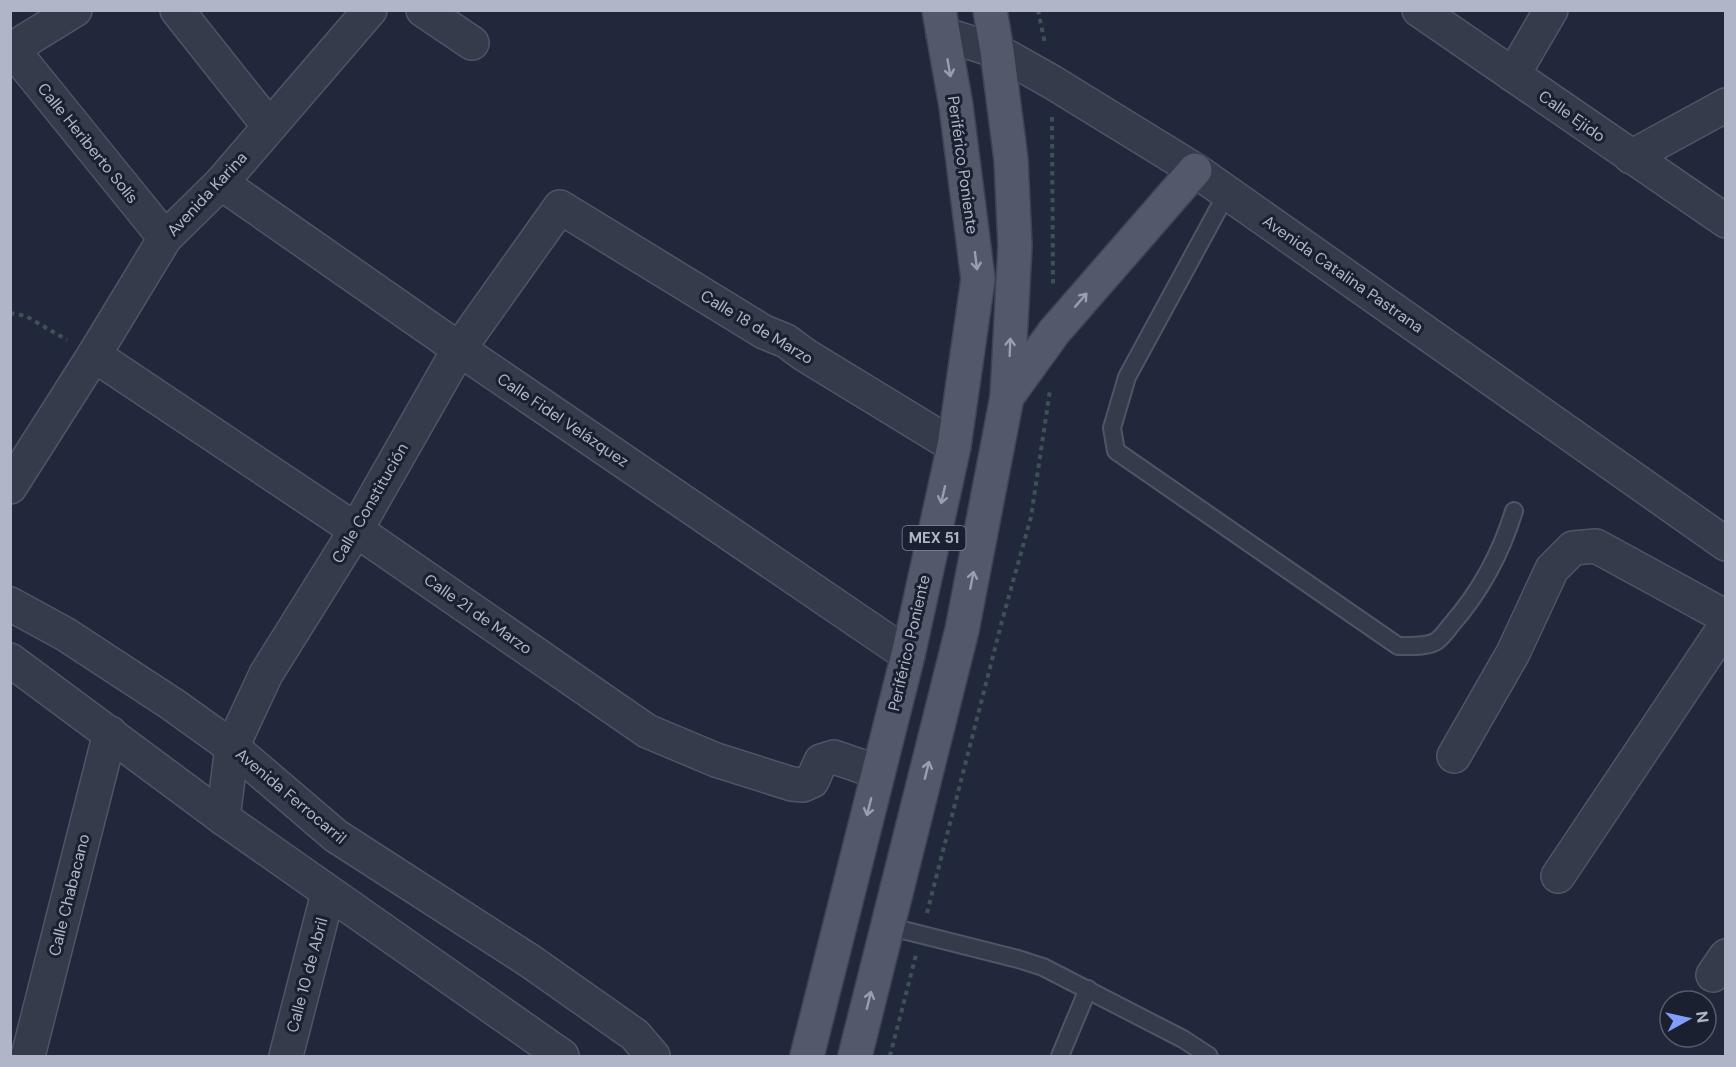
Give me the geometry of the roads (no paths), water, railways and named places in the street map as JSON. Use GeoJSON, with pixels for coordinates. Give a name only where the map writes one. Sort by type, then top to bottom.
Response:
{"type":"FeatureCollection","features":[{"type":"Feature","properties":{"kind":"main road","name":"MEX 51"},"geometry":{"type":"LineString","coordinates":[[855,1056],[962,630],[1007,397],[1015,246],[1011,160],[990,10]]}},
{"type":"Feature","properties":{"kind":"main road","name":"Periférico Poniente"},"geometry":{"type":"LineString","coordinates":[[807,1056],[908,655],[954,446],[978,279],[956,106],[941,22]]}},
{"type":"Feature","properties":{"kind":"main road"},"geometry":{"type":"LineString","coordinates":[[1007,397],[1054,332],[1195,170]]}},
{"type":"Feature","properties":{"kind":"street"},"geometry":{"type":"LineString","coordinates":[[11,50],[75,10]]}},
{"type":"Feature","properties":{"kind":"street"},"geometry":{"type":"LineString","coordinates":[[177,10],[268,126]]}},
{"type":"Feature","properties":{"kind":"street","name":"Avenida Karina"},"geometry":{"type":"LineString","coordinates":[[10,487],[165,238],[221,183],[370,10]]}},
{"type":"Feature","properties":{"kind":"street"},"geometry":{"type":"LineString","coordinates":[[423,10],[472,43]]}},
{"type":"Feature","properties":{"kind":"street","name":"Calle Ejido"},"geometry":{"type":"LineString","coordinates":[[1419,10],[1725,221]]}},
{"type":"Feature","properties":{"kind":"street"},"geometry":{"type":"LineString","coordinates":[[1513,75],[1551,10]]}},
{"type":"Feature","properties":{"kind":"street","name":"Avenida Catalina Pastrana"},"geometry":{"type":"LineString","coordinates":[[941,22],[1052,82],[1195,170],[1725,544]]}},
{"type":"Feature","properties":{"kind":"street","name":"Calle Heriberto Solís"},"geometry":{"type":"LineString","coordinates":[[11,50],[165,238]]}},
{"type":"Feature","properties":{"kind":"street"},"geometry":{"type":"LineString","coordinates":[[1632,157],[1725,105]]}},
{"type":"Feature","properties":{"kind":"street","name":"Calle Fidel Velázquez"},"geometry":{"type":"LineString","coordinates":[[221,183],[459,349],[908,655]]}},
{"type":"Feature","properties":{"kind":"street","name":"Calle 18 de Marzo"},"geometry":{"type":"LineString","coordinates":[[560,207],[764,332],[786,341],[954,446]]}},
{"type":"Feature","properties":{"kind":"street","name":"Calle Constitución"},"geometry":{"type":"LineString","coordinates":[[223,818],[232,747],[266,674],[356,530],[459,349],[560,207]]}},
{"type":"Feature","properties":{"kind":"street","name":"Calle 21 de Marzo"},"geometry":{"type":"LineString","coordinates":[[94,355],[356,530],[647,731],[716,760],[792,784],[803,785],[812,781],[821,760],[834,757],[878,772]]}},
{"type":"Feature","properties":{"kind":"street"},"geometry":{"type":"LineString","coordinates":[[1454,756],[1513,653],[1552,569],[1573,548],[1596,546],[1725,617]]}},
{"type":"Feature","properties":{"kind":"street","name":"Avenida Ferrocarril"},"geometry":{"type":"LineString","coordinates":[[10,604],[65,634],[104,659],[232,747],[336,836],[530,961],[635,1035],[653,1056]]}},
{"type":"Feature","properties":{"kind":"street"},"geometry":{"type":"LineString","coordinates":[[1558,876],[1725,624]]}},
{"type":"Feature","properties":{"kind":"street"},"geometry":{"type":"LineString","coordinates":[[10,643],[22,669],[223,818],[562,1056]]}},
{"type":"Feature","properties":{"kind":"street","name":"Calle Chabacano"},"geometry":{"type":"LineString","coordinates":[[27,1056],[110,733]]}},
{"type":"Feature","properties":{"kind":"street","name":"Calle 10 de Abril"},"geometry":{"type":"LineString","coordinates":[[286,1056],[328,893]]}},
{"type":"Feature","properties":{"kind":"lane"},"geometry":{"type":"LineString","coordinates":[[1227,193],[1127,377],[1112,428],[1116,451],[1398,646],[1436,642],[1466,608],[1506,539],[1514,511]]}},
{"type":"Feature","properties":{"kind":"lane"},"geometry":{"type":"LineString","coordinates":[[888,926],[1042,967],[1088,989],[1209,1056]]}},
{"type":"Feature","properties":{"kind":"lane"},"geometry":{"type":"LineString","coordinates":[[1060,1056],[1088,989]]}}]}
